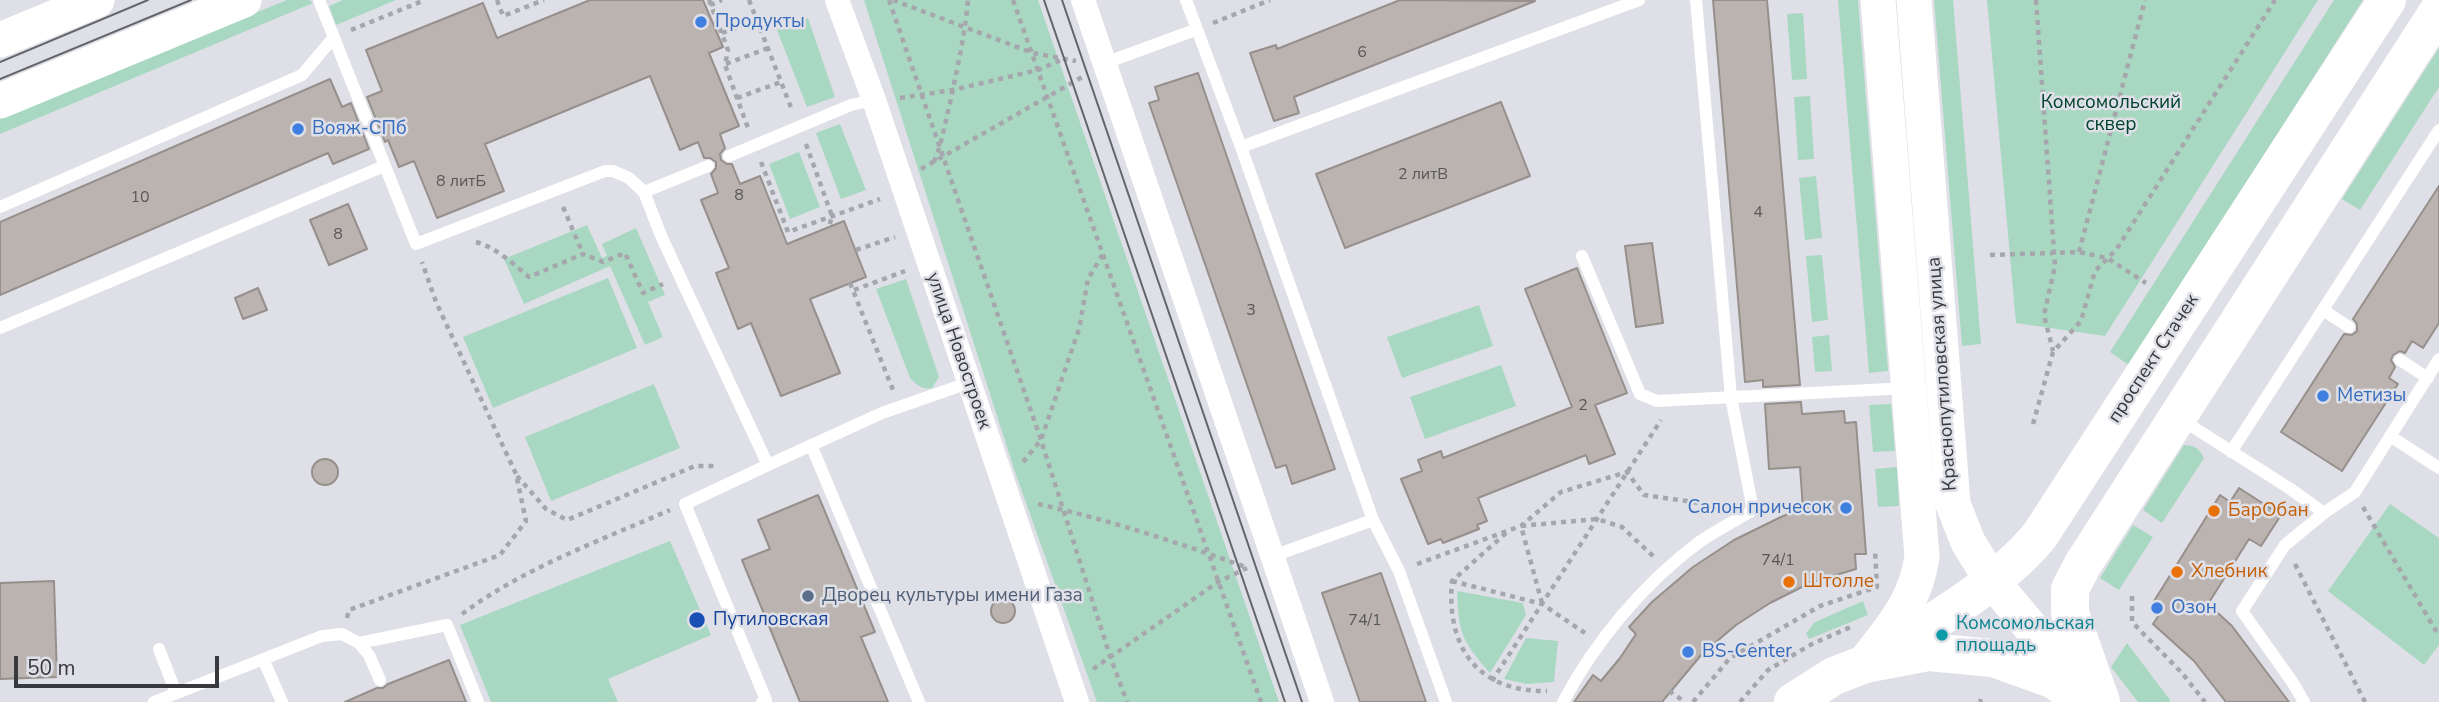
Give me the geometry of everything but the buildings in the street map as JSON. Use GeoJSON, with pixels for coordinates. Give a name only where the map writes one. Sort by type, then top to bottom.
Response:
{"type":"FeatureCollection","features":[{"type":"Feature","properties":{"kind":"main road","name":"проспект Стачек"},"geometry":{"type":"LineString","coordinates":[[1865,664],[1992,581],[2028,551],[2387,0]]}},
{"type":"Feature","properties":{"kind":"main road"},"geometry":{"type":"LineString","coordinates":[[2101,702],[2070,614],[2070,589],[2083,564],[2439,9]]}},
{"type":"Feature","properties":{"kind":"main road"},"geometry":{"type":"LineString","coordinates":[[1793,702],[1834,676],[1865,664],[1928,652],[1993,658],[2054,680],[2085,702]]}},
{"type":"Feature","properties":{"kind":"street"},"geometry":{"type":"LineString","coordinates":[[0,40],[97,0]]}},
{"type":"Feature","properties":{"kind":"street"},"geometry":{"type":"LineString","coordinates":[[0,101],[244,0]]}},
{"type":"Feature","properties":{"kind":"street","name":"улица Новостроек"},"geometry":{"type":"LineString","coordinates":[[837,0],[874,100],[1077,702]]}},
{"type":"Feature","properties":{"kind":"street"},"geometry":{"type":"LineString","coordinates":[[1083,0],[1322,702]]}},
{"type":"Feature","properties":{"kind":"street","name":"Краснопутиловская улица"},"geometry":{"type":"LineString","coordinates":[[1865,664],[1907,607],[1918,581],[1922,557],[1878,0]]}},
{"type":"Feature","properties":{"kind":"street","name":"Краснопутиловская улица"},"geometry":{"type":"LineString","coordinates":[[1914,0],[1953,504],[1968,542],[1992,581],[2094,702]]}},
{"type":"Feature","properties":{"kind":"lane"},"geometry":{"type":"LineString","coordinates":[[319,0],[416,244],[605,170],[629,178],[644,192],[679,276],[768,465]]}},
{"type":"Feature","properties":{"kind":"lane"},"geometry":{"type":"LineString","coordinates":[[1186,0],[1373,520],[1399,571],[1446,702]]}},
{"type":"Feature","properties":{"kind":"lane"},"geometry":{"type":"LineString","coordinates":[[1241,147],[1639,0]]}},
{"type":"Feature","properties":{"kind":"lane"},"geometry":{"type":"LineString","coordinates":[[1566,696],[1628,609],[1667,569],[1699,542],[1753,510],[1731,397],[1696,0]]}},
{"type":"Feature","properties":{"kind":"lane"},"geometry":{"type":"LineString","coordinates":[[1105,63],[1195,30]]}},
{"type":"Feature","properties":{"kind":"lane"},"geometry":{"type":"LineString","coordinates":[[0,207],[302,75],[334,37]]}},
{"type":"Feature","properties":{"kind":"lane"},"geometry":{"type":"LineString","coordinates":[[729,156],[838,110],[874,100]]}},
{"type":"Feature","properties":{"kind":"lane"},"geometry":{"type":"LineString","coordinates":[[2231,452],[2439,130]]}},
{"type":"Feature","properties":{"kind":"lane"},"geometry":{"type":"LineString","coordinates":[[0,328],[384,166]]}},
{"type":"Feature","properties":{"kind":"lane"},"geometry":{"type":"LineString","coordinates":[[644,192],[708,166]]}},
{"type":"Feature","properties":{"kind":"lane"},"geometry":{"type":"LineString","coordinates":[[1582,256],[1640,394],[1657,401],[1908,388]]}},
{"type":"Feature","properties":{"kind":"lane"},"geometry":{"type":"LineString","coordinates":[[2323,310],[2349,327]]}},
{"type":"Feature","properties":{"kind":"lane"},"geometry":{"type":"LineString","coordinates":[[2304,702],[2242,611],[2285,545],[2355,492],[2439,359]]}},
{"type":"Feature","properties":{"kind":"lane"},"geometry":{"type":"LineString","coordinates":[[2400,360],[2428,378]]}},
{"type":"Feature","properties":{"kind":"lane"},"geometry":{"type":"LineString","coordinates":[[762,702],[766,700],[685,504],[900,406],[968,383]]}},
{"type":"Feature","properties":{"kind":"lane"},"geometry":{"type":"LineString","coordinates":[[2177,417],[2324,513]]}},
{"type":"Feature","properties":{"kind":"lane"},"geometry":{"type":"LineString","coordinates":[[2390,436],[2439,468]]}},
{"type":"Feature","properties":{"kind":"lane"},"geometry":{"type":"LineString","coordinates":[[811,445],[919,702]]}},
{"type":"Feature","properties":{"kind":"lane"},"geometry":{"type":"LineString","coordinates":[[1273,556],[1373,520]]}},
{"type":"Feature","properties":{"kind":"lane"},"geometry":{"type":"LineString","coordinates":[[359,643],[447,625],[478,702]]}},
{"type":"Feature","properties":{"kind":"lane"},"geometry":{"type":"LineString","coordinates":[[154,702],[322,636],[342,634],[359,643],[369,655],[380,680]]}},
{"type":"Feature","properties":{"kind":"lane"},"geometry":{"type":"LineString","coordinates":[[159,649],[176,693]]}},
{"type":"Feature","properties":{"kind":"lane"},"geometry":{"type":"LineString","coordinates":[[263,659],[282,702]]}},
{"type":"Feature","properties":{"kind":"path"},"geometry":{"type":"LineString","coordinates":[[334,37],[425,0]]}},
{"type":"Feature","properties":{"kind":"path"},"geometry":{"type":"LineString","coordinates":[[497,0],[503,16],[544,0]]}},
{"type":"Feature","properties":{"kind":"path"},"geometry":{"type":"LineString","coordinates":[[710,5],[722,0]]}},
{"type":"Feature","properties":{"kind":"path"},"geometry":{"type":"LineString","coordinates":[[891,0],[1033,53],[1062,60],[1105,63]]}},
{"type":"Feature","properties":{"kind":"path"},"geometry":{"type":"LineString","coordinates":[[891,0],[942,158],[1065,510],[1127,702]]}},
{"type":"Feature","properties":{"kind":"path"},"geometry":{"type":"LineString","coordinates":[[934,162],[940,149],[953,90],[968,0]]}},
{"type":"Feature","properties":{"kind":"path"},"geometry":{"type":"LineString","coordinates":[[1013,0],[1261,702]]}},
{"type":"Feature","properties":{"kind":"path"},"geometry":{"type":"LineString","coordinates":[[1213,23],[1261,1],[1270,0]]}},
{"type":"Feature","properties":{"kind":"path"},"geometry":{"type":"LineString","coordinates":[[2036,0],[2055,254],[2055,266],[2044,315],[2053,352]]}},
{"type":"Feature","properties":{"kind":"path"},"geometry":{"type":"LineString","coordinates":[[2079,252],[2145,0]]}},
{"type":"Feature","properties":{"kind":"path"},"geometry":{"type":"LineString","coordinates":[[2033,424],[2053,352],[2081,321],[2095,271],[2116,250],[2275,0]]}},
{"type":"Feature","properties":{"kind":"path"},"geometry":{"type":"LineString","coordinates":[[722,33],[757,20]]}},
{"type":"Feature","properties":{"kind":"path"},"geometry":{"type":"LineString","coordinates":[[725,65],[768,48]]}},
{"type":"Feature","properties":{"kind":"path"},"geometry":{"type":"LineString","coordinates":[[874,100],[953,90],[1038,70],[1062,60]]}},
{"type":"Feature","properties":{"kind":"path"},"geometry":{"type":"LineString","coordinates":[[900,181],[1105,63]]}},
{"type":"Feature","properties":{"kind":"path"},"geometry":{"type":"LineString","coordinates":[[737,98],[781,82]]}},
{"type":"Feature","properties":{"kind":"path"},"geometry":{"type":"LineString","coordinates":[[555,190],[583,254]]}},
{"type":"Feature","properties":{"kind":"path"},"geometry":{"type":"LineString","coordinates":[[829,228],[832,216]]}},
{"type":"Feature","properties":{"kind":"path"},"geometry":{"type":"LineString","coordinates":[[445,233],[483,244],[517,266],[528,277],[583,254],[603,262],[625,253],[643,293],[679,276]]}},
{"type":"Feature","properties":{"kind":"path"},"geometry":{"type":"LineString","coordinates":[[856,250],[897,236]]}},
{"type":"Feature","properties":{"kind":"path"},"geometry":{"type":"LineString","coordinates":[[342,634],[349,610],[500,555],[526,521],[516,474],[436,302],[416,244]]}},
{"type":"Feature","properties":{"kind":"path"},"geometry":{"type":"LineString","coordinates":[[1990,255],[2079,252],[2107,258],[2146,283]]}},
{"type":"Feature","properties":{"kind":"path"},"geometry":{"type":"LineString","coordinates":[[1002,479],[1015,472],[1041,440],[1079,329],[1088,279],[1103,254]]}},
{"type":"Feature","properties":{"kind":"path"},"geometry":{"type":"LineString","coordinates":[[854,290],[909,269]]}},
{"type":"Feature","properties":{"kind":"path"},"geometry":{"type":"LineString","coordinates":[[850,283],[900,406]]}},
{"type":"Feature","properties":{"kind":"path"},"geometry":{"type":"LineString","coordinates":[[1492,681],[1674,399]]}},
{"type":"Feature","properties":{"kind":"path"},"geometry":{"type":"LineString","coordinates":[[516,474],[546,509],[567,520],[695,466],[719,466]]}},
{"type":"Feature","properties":{"kind":"path"},"geometry":{"type":"LineString","coordinates":[[1627,472],[1644,495],[1753,510]]}},
{"type":"Feature","properties":{"kind":"path"},"geometry":{"type":"LineString","coordinates":[[1521,526],[1561,492],[1627,472]]}},
{"type":"Feature","properties":{"kind":"path"},"geometry":{"type":"LineString","coordinates":[[1010,505],[1028,502],[1065,510],[1248,568]]}},
{"type":"Feature","properties":{"kind":"path"},"geometry":{"type":"LineString","coordinates":[[447,625],[477,602],[538,568],[685,504]]}},
{"type":"Feature","properties":{"kind":"path"},"geometry":{"type":"LineString","coordinates":[[2362,504],[2439,636]]}},
{"type":"Feature","properties":{"kind":"path"},"geometry":{"type":"LineString","coordinates":[[1399,571],[1521,526],[1597,519],[1622,527],[1655,558]]}},
{"type":"Feature","properties":{"kind":"path"},"geometry":{"type":"LineString","coordinates":[[1521,526],[1542,604]]}},
{"type":"Feature","properties":{"kind":"path"},"geometry":{"type":"LineString","coordinates":[[1509,531],[1452,581],[1450,601],[1453,628],[1463,650],[1492,681],[1525,691],[1566,696]]}},
{"type":"Feature","properties":{"kind":"path"},"geometry":{"type":"LineString","coordinates":[[2285,545],[2365,702]]}},
{"type":"Feature","properties":{"kind":"path"},"geometry":{"type":"LineString","coordinates":[[1875,551],[1876,597]]}},
{"type":"Feature","properties":{"kind":"path"},"geometry":{"type":"LineString","coordinates":[[1087,673],[1235,573]]}},
{"type":"Feature","properties":{"kind":"path"},"geometry":{"type":"LineString","coordinates":[[1452,581],[1542,604],[1601,644]]}},
{"type":"Feature","properties":{"kind":"path"},"geometry":{"type":"LineString","coordinates":[[1693,702],[1730,658],[1820,606],[1877,587]]}},
{"type":"Feature","properties":{"kind":"path"},"geometry":{"type":"LineString","coordinates":[[2132,596],[2132,622],[2206,702]]}},
{"type":"Feature","properties":{"kind":"path"},"geometry":{"type":"LineString","coordinates":[[1741,702],[1768,670],[1812,644],[1862,622]]}},
{"type":"Feature","properties":{"kind":"path"},"geometry":{"type":"LineString","coordinates":[[1669,691],[1685,702]]}},
{"type":"Feature","properties":{"kind":"green space"},"geometry":{"type":"Polygon","coordinates":[[[287,0],[309,0],[313,3],[0,134],[0,118],[287,0]]]}},
{"type":"Feature","properties":{"kind":"green space"},"geometry":{"type":"Polygon","coordinates":[[[343,0],[396,0],[336,25],[329,6],[343,0]]]}},
{"type":"Feature","properties":{"kind":"green space"},"geometry":{"type":"Polygon","coordinates":[[[864,0],[1038,0],[1279,702],[1097,702],[1015,472],[864,0]]]}},
{"type":"Feature","properties":{"kind":"green space"},"geometry":{"type":"Polygon","coordinates":[[[1838,0],[1858,0],[1888,371],[1869,373],[1838,0]]]}},
{"type":"Feature","properties":{"kind":"green space"},"geometry":{"type":"Polygon","coordinates":[[[1934,0],[1953,0],[1981,344],[1962,346],[1934,0]]]}},
{"type":"Feature","properties":{"kind":"green space","name":"Комсомольский сквер"},"geometry":{"type":"Polygon","coordinates":[[[1987,0],[2318,0],[2105,336],[2016,323],[1987,0]]]}},
{"type":"Feature","properties":{"kind":"green space"},"geometry":{"type":"Polygon","coordinates":[[[2334,0],[2363,0],[2129,365],[2110,352],[2334,0]]]}},
{"type":"Feature","properties":{"kind":"green space"},"geometry":{"type":"Polygon","coordinates":[[[1803,13],[1807,79],[1792,80],[1787,14],[1803,13]]]}},
{"type":"Feature","properties":{"kind":"green space"},"geometry":{"type":"Polygon","coordinates":[[[808,18],[835,97],[807,107],[777,30],[808,18]]]}},
{"type":"Feature","properties":{"kind":"green space"},"geometry":{"type":"Polygon","coordinates":[[[2439,48],[2439,87],[2360,210],[2342,199],[2439,48]]]}},
{"type":"Feature","properties":{"kind":"green space"},"geometry":{"type":"Polygon","coordinates":[[[1810,96],[1814,159],[1798,160],[1794,97],[1810,96]]]}},
{"type":"Feature","properties":{"kind":"green space"},"geometry":{"type":"Polygon","coordinates":[[[840,124],[866,190],[841,199],[816,133],[840,124]]]}},
{"type":"Feature","properties":{"kind":"green space"},"geometry":{"type":"Polygon","coordinates":[[[799,152],[820,207],[790,219],[769,164],[799,152]]]}},
{"type":"Feature","properties":{"kind":"green space"},"geometry":{"type":"Polygon","coordinates":[[[1816,176],[1822,238],[1805,240],[1799,178],[1816,176]]]}},
{"type":"Feature","properties":{"kind":"green space"},"geometry":{"type":"Polygon","coordinates":[[[587,225],[602,258],[607,256],[602,244],[636,228],[665,295],[648,302],[663,337],[645,345],[610,266],[524,304],[504,259],[587,225]]]}},
{"type":"Feature","properties":{"kind":"green space"},"geometry":{"type":"Polygon","coordinates":[[[1822,255],[1828,320],[1812,322],[1806,256],[1822,255]]]}},
{"type":"Feature","properties":{"kind":"green space"},"geometry":{"type":"Polygon","coordinates":[[[608,278],[637,348],[493,408],[463,337],[608,278]]]}},
{"type":"Feature","properties":{"kind":"green space"},"geometry":{"type":"Polygon","coordinates":[[[906,279],[939,377],[932,388],[920,386],[910,378],[876,289],[906,279]]]}},
{"type":"Feature","properties":{"kind":"green space"},"geometry":{"type":"Polygon","coordinates":[[[1479,305],[1493,346],[1402,378],[1387,337],[1479,305]]]}},
{"type":"Feature","properties":{"kind":"green space"},"geometry":{"type":"Polygon","coordinates":[[[1829,335],[1832,371],[1815,372],[1812,337],[1829,335]]]}},
{"type":"Feature","properties":{"kind":"green space"},"geometry":{"type":"Polygon","coordinates":[[[1501,365],[1516,406],[1425,439],[1410,397],[1501,365]]]}},
{"type":"Feature","properties":{"kind":"green space"},"geometry":{"type":"Polygon","coordinates":[[[654,384],[680,448],[551,501],[525,437],[654,384]]]}},
{"type":"Feature","properties":{"kind":"green space"},"geometry":{"type":"Polygon","coordinates":[[[1891,404],[1895,451],[1873,452],[1869,405],[1891,404]]]}},
{"type":"Feature","properties":{"kind":"green space"},"geometry":{"type":"Polygon","coordinates":[[[2184,445],[2196,448],[2204,458],[2162,523],[2143,510],[2184,445]]]}},
{"type":"Feature","properties":{"kind":"green space"},"geometry":{"type":"Polygon","coordinates":[[[1897,467],[1899,506],[1878,507],[1875,469],[1897,467]]]}},
{"type":"Feature","properties":{"kind":"green space"},"geometry":{"type":"Polygon","coordinates":[[[2390,504],[2439,538],[2439,645],[2424,665],[2328,591],[2390,504]]]}},
{"type":"Feature","properties":{"kind":"green space"},"geometry":{"type":"Polygon","coordinates":[[[2133,525],[2153,537],[2119,590],[2100,578],[2133,525]]]}},
{"type":"Feature","properties":{"kind":"green space"},"geometry":{"type":"Polygon","coordinates":[[[670,541],[711,635],[608,679],[618,702],[491,702],[460,625],[670,541]]]}},
{"type":"Feature","properties":{"kind":"green space"},"geometry":{"type":"Polygon","coordinates":[[[1457,591],[1523,603],[1526,615],[1490,673],[1463,636],[1457,591]]]}},
{"type":"Feature","properties":{"kind":"green space"},"geometry":{"type":"Polygon","coordinates":[[[1863,601],[1868,615],[1809,639],[1806,633],[1815,622],[1863,601]]]}},
{"type":"Feature","properties":{"kind":"green space"},"geometry":{"type":"Polygon","coordinates":[[[1526,638],[1558,641],[1554,682],[1527,684],[1504,679],[1526,638]]]}},
{"type":"Feature","properties":{"kind":"green space"},"geometry":{"type":"Polygon","coordinates":[[[2127,643],[2170,702],[2138,702],[2111,667],[2127,643]]]}},
{"type":"Feature","properties":{"kind":"tram line"},"geometry":{"type":"LineString","coordinates":[[0,62],[148,0]]}},
{"type":"Feature","properties":{"kind":"tram line"},"geometry":{"type":"LineString","coordinates":[[0,79],[191,0]]}},
{"type":"Feature","properties":{"kind":"tram line"},"geometry":{"type":"LineString","coordinates":[[1044,0],[1285,702]]}},
{"type":"Feature","properties":{"kind":"tram line"},"geometry":{"type":"LineString","coordinates":[[1062,0],[1302,702]]}},
{"type":"Feature","properties":{"kind":"place","name":"Продукты"},"geometry":{"type":"Point","coordinates":[701,22]}},
{"type":"Feature","properties":{"kind":"place","name":"Вояж-СПб"},"geometry":{"type":"Point","coordinates":[298,129]}},
{"type":"Feature","properties":{"kind":"place","name":"Метизы"},"geometry":{"type":"Point","coordinates":[2323,396]}},
{"type":"Feature","properties":{"kind":"place","name":"Салон причесок"},"geometry":{"type":"Point","coordinates":[1846,508]}},
{"type":"Feature","properties":{"kind":"place","name":"БарОбан"},"geometry":{"type":"Point","coordinates":[2214,511]}},
{"type":"Feature","properties":{"kind":"place","name":"Хлебник"},"geometry":{"type":"Point","coordinates":[2177,572]}},
{"type":"Feature","properties":{"kind":"place","name":"Штолле"},"geometry":{"type":"Point","coordinates":[1789,582]}},
{"type":"Feature","properties":{"kind":"place","name":"Дворец культуры имени Газа"},"geometry":{"type":"Point","coordinates":[808,596]}},
{"type":"Feature","properties":{"kind":"place","name":"Озон"},"geometry":{"type":"Point","coordinates":[2157,608]}},
{"type":"Feature","properties":{"kind":"place","name":"Путиловская"},"geometry":{"type":"Point","coordinates":[697,620]}},
{"type":"Feature","properties":{"kind":"place","name":"Комсомольская площадь"},"geometry":{"type":"Point","coordinates":[1942,635]}},
{"type":"Feature","properties":{"kind":"place","name":"BS-Сеntеr"},"geometry":{"type":"Point","coordinates":[1688,652]}}]}
